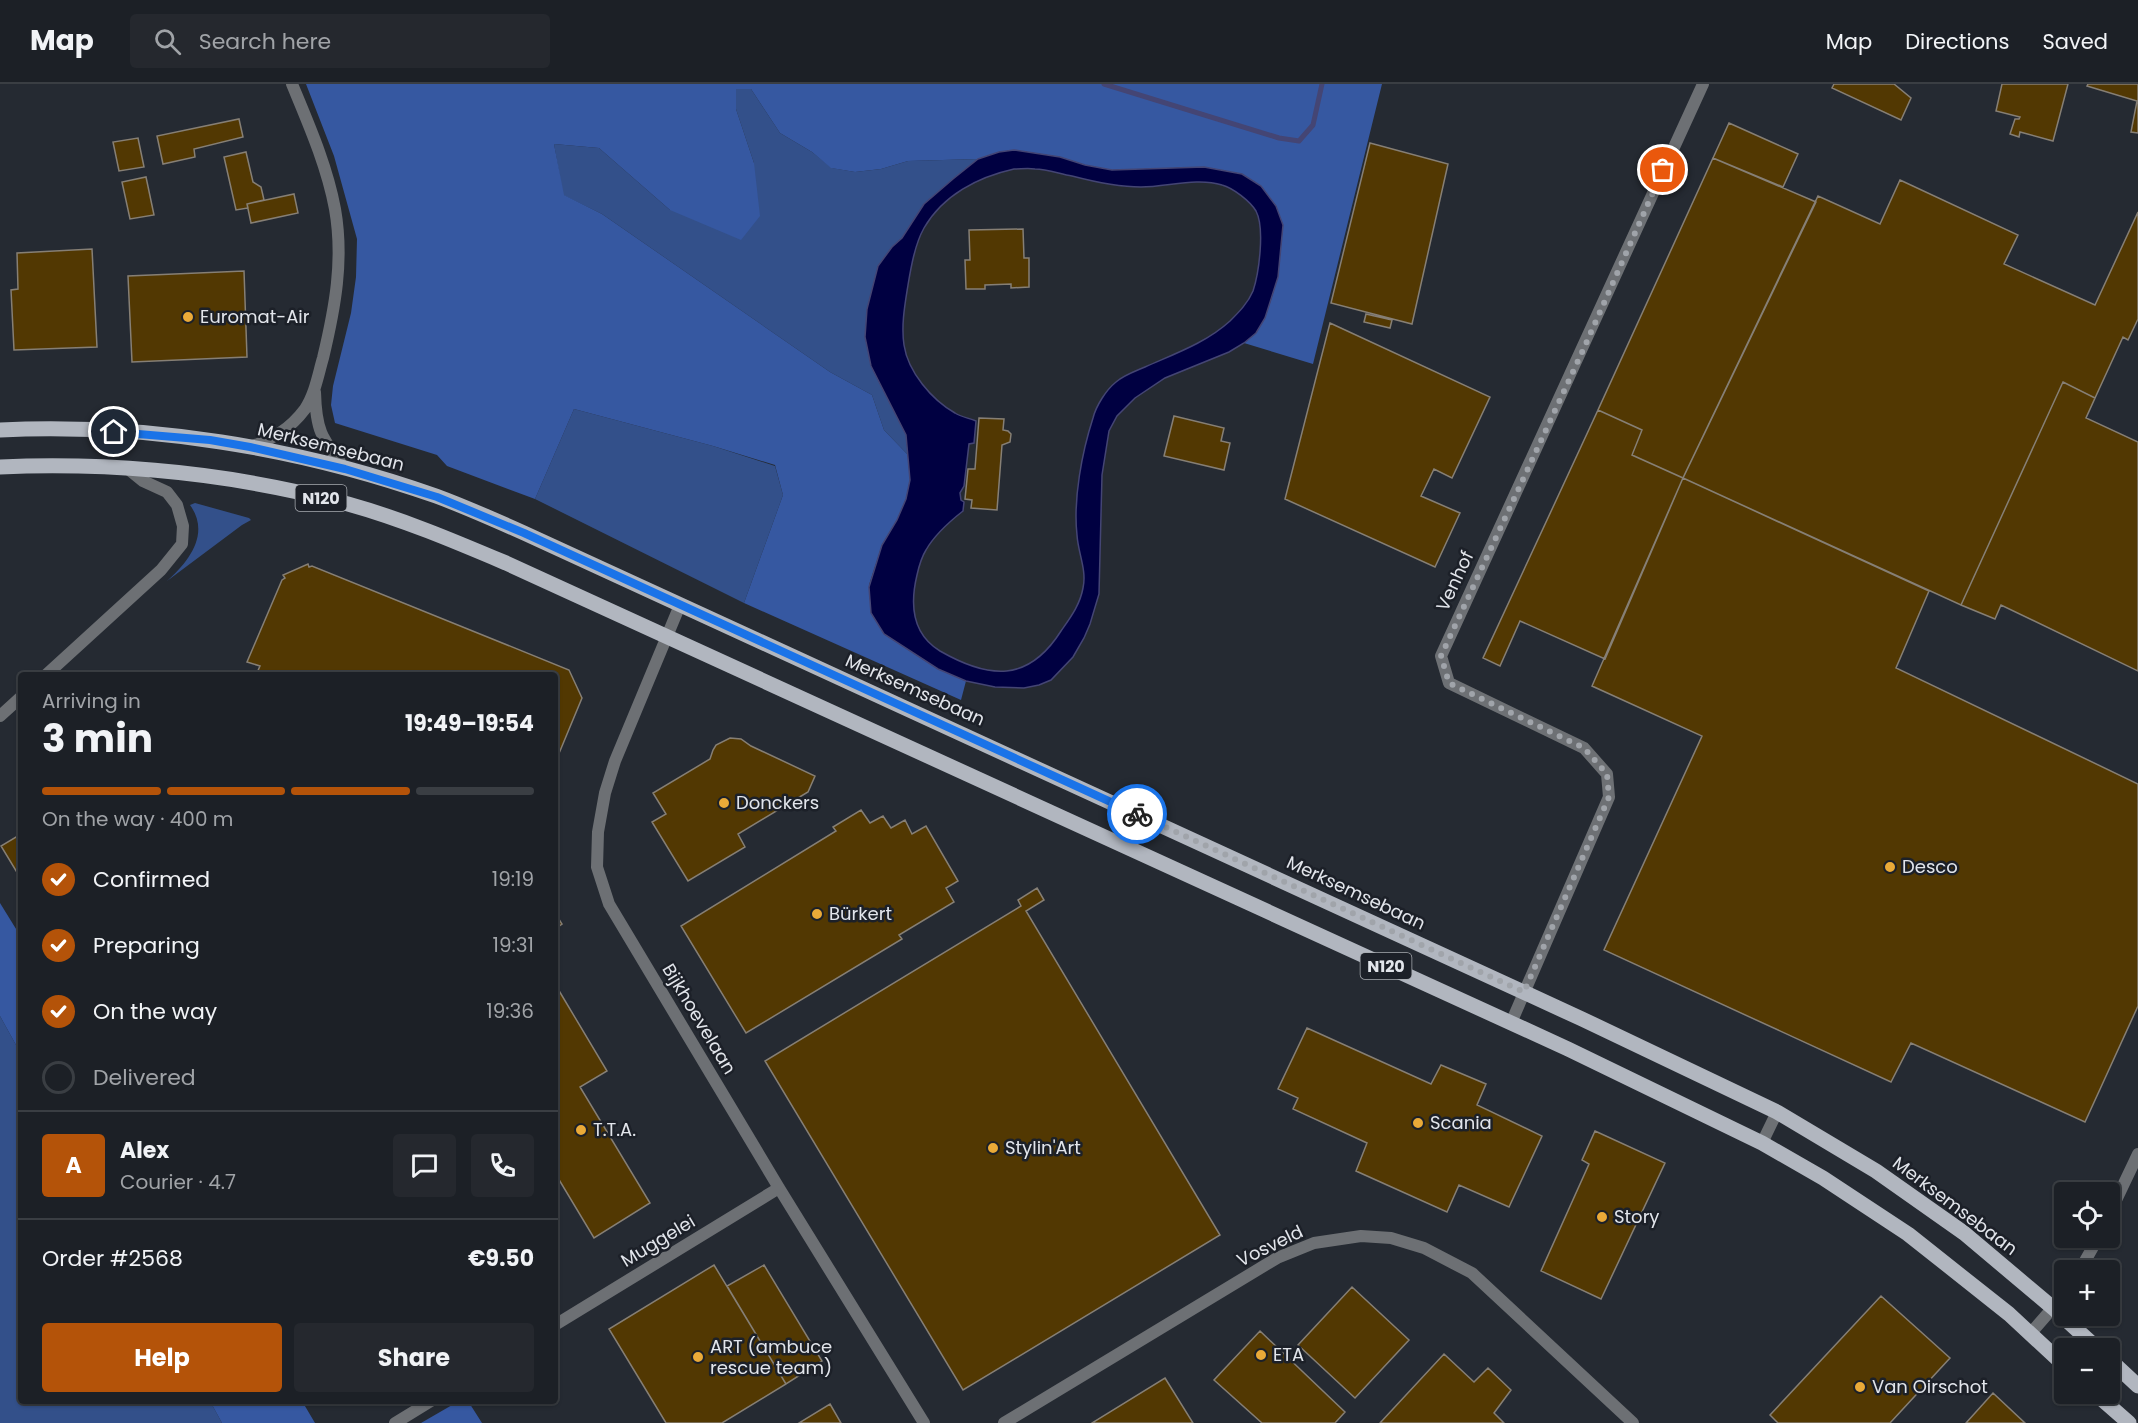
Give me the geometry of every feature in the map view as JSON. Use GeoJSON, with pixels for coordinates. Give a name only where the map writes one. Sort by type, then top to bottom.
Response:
{"type":"FeatureCollection","features":[{"type":"Feature","properties":{"kind":"main road","name":"Merksemsebaan"},"geometry":{"type":"LineString","coordinates":[[0,430],[72,430],[210,440],[345,469],[416,490],[475,512],[1524,992],[1777,1112],[1876,1171],[1964,1233],[2086,1338]]}},
{"type":"Feature","properties":{"kind":"main road","name":"N120"},"geometry":{"type":"LineString","coordinates":[[0,467],[61,465],[127,467],[219,478],[289,491],[348,504],[389,517],[506,563],[1511,1023],[1656,1090],[1762,1143],[1823,1178],[1908,1234],[2009,1314],[2054,1356]]}},
{"type":"Feature","properties":{"kind":"main road"},"geometry":{"type":"LineString","coordinates":[[2120,1369],[2138,1386]]}},
{"type":"Feature","properties":{"kind":"main road"},"geometry":{"type":"LineString","coordinates":[[2107,1404],[2129,1423]]}},
{"type":"Feature","properties":{"kind":"street"},"geometry":{"type":"LineString","coordinates":[[292,84],[322,160],[335,209],[339,246],[338,284],[315,389],[315,410],[322,438],[345,469]]}},
{"type":"Feature","properties":{"kind":"street","name":"Venhof"},"geometry":{"type":"LineString","coordinates":[[1511,1023],[1609,797],[1607,774],[1584,748],[1449,683],[1441,656],[1703,84]]}},
{"type":"Feature","properties":{"kind":"street"},"geometry":{"type":"LineString","coordinates":[[250,447],[273,439],[291,423],[305,408],[315,389]]}},
{"type":"Feature","properties":{"kind":"street"},"geometry":{"type":"LineString","coordinates":[[49,672],[134,595],[174,556],[182,544],[183,526],[177,505],[167,492],[143,481],[127,467]]}},
{"type":"Feature","properties":{"kind":"street","name":"Bijkhoevelaan"},"geometry":{"type":"LineString","coordinates":[[680,605],[615,761],[605,793],[598,832],[597,867],[609,904],[779,1188],[924,1423]]}},
{"type":"Feature","properties":{"kind":"street"},"geometry":{"type":"LineString","coordinates":[[0,716],[18,700]]}},
{"type":"Feature","properties":{"kind":"street"},"geometry":{"type":"LineString","coordinates":[[1762,1143],[1777,1112]]}},
{"type":"Feature","properties":{"kind":"street"},"geometry":{"type":"LineString","coordinates":[[2120,1192],[2138,1154]]}},
{"type":"Feature","properties":{"kind":"street","name":"Muggelei"},"geometry":{"type":"LineString","coordinates":[[558,1323],[779,1188]]}},
{"type":"Feature","properties":{"kind":"street","name":"Vosveld"},"geometry":{"type":"LineString","coordinates":[[1004,1423],[1277,1258],[1314,1243],[1361,1236],[1391,1238],[1424,1248],[1472,1273],[1633,1423]]}},
{"type":"Feature","properties":{"kind":"street"},"geometry":{"type":"LineString","coordinates":[[2030,1334],[2053,1308]]}},
{"type":"Feature","properties":{"kind":"street"},"geometry":{"type":"LineString","coordinates":[[395,1423],[426,1404]]}},
{"type":"Feature","properties":{"kind":"shaded area"},"geometry":{"type":"Polygon","coordinates":[[[306,84],[1382,84],[1313,364],[1244,343],[1255,331],[1270,304],[1278,273],[1283,225],[1242,174],[1204,167],[1112,170],[1060,157],[1014,150],[978,159],[908,161],[881,169],[855,172],[831,168],[812,152],[780,133],[751,89],[736,89],[736,109],[754,163],[760,216],[741,240],[670,210],[599,148],[554,144],[564,195],[602,214],[830,372],[872,395],[884,430],[909,456],[910,480],[906,499],[882,545],[869,585],[884,634],[938,669],[966,681],[961,700],[744,603],[783,495],[775,465],[574,409],[535,499],[447,466],[437,455],[335,423],[331,405],[333,386],[351,313],[356,277],[357,239],[334,156],[306,84]]]}},
{"type":"Feature","properties":{"kind":"shaded area"},"geometry":{"type":"Polygon","coordinates":[[[736,89],[751,89],[780,133],[812,152],[832,168],[855,172],[881,169],[908,161],[978,159],[924,204],[902,238],[892,247],[871,366],[906,435],[909,456],[884,430],[872,395],[830,372],[602,214],[563,195],[554,144],[599,148],[670,210],[754,163],[736,109],[736,89]]]}},
{"type":"Feature","properties":{"kind":"shaded area"},"geometry":{"type":"Polygon","coordinates":[[[1014,150],[1060,157],[1112,170],[1204,167],[1242,174],[1261,186],[1276,206],[1283,225],[1278,277],[1265,318],[1256,333],[1229,352],[1165,378],[1135,398],[1117,416],[1109,431],[1102,475],[1099,594],[1090,624],[1073,657],[1051,680],[1024,688],[995,687],[966,681],[938,669],[884,634],[871,613],[869,587],[882,545],[906,499],[910,480],[906,435],[871,366],[865,337],[867,309],[878,266],[902,238],[924,204],[978,159],[1014,150]],[[1014,169],[975,182],[951,197],[932,216],[921,234],[914,256],[903,322],[906,355],[922,384],[946,407],[960,416],[976,421],[974,443],[969,444],[964,486],[960,493],[961,500],[964,502],[963,511],[938,534],[923,556],[915,586],[915,618],[924,636],[940,651],[975,667],[991,671],[1021,668],[1035,660],[1061,631],[1080,600],[1084,575],[1077,535],[1077,491],[1089,431],[1094,413],[1102,398],[1112,385],[1123,377],[1200,342],[1230,321],[1240,311],[1253,291],[1260,251],[1260,228],[1256,211],[1241,195],[1222,185],[1202,182],[1151,187],[1124,186],[1044,170],[1014,169]]]}},
{"type":"Feature","properties":{"kind":"shaded area"},"geometry":{"type":"Polygon","coordinates":[[[574,409],[713,446],[775,466],[783,495],[744,603],[535,499],[574,409]]]}},
{"type":"Feature","properties":{"kind":"shaded area"},"geometry":{"type":"Polygon","coordinates":[[[195,503],[251,520],[167,581],[194,547],[198,526],[190,505],[195,503]]]}},
{"type":"Feature","properties":{"kind":"shaded area"},"geometry":{"type":"Polygon","coordinates":[[[0,903],[18,932],[18,1049],[0,1016],[0,903]]]}},
{"type":"Feature","properties":{"kind":"shaded area"},"geometry":{"type":"Polygon","coordinates":[[[0,1016],[18,1049],[18,1404],[212,1404],[222,1423],[0,1423],[0,1016]]]}},
{"type":"Feature","properties":{"kind":"shaded area"},"geometry":{"type":"Polygon","coordinates":[[[212,1404],[304,1404],[315,1423],[222,1423],[212,1404]]]}},
{"type":"Feature","properties":{"kind":"shaded area"},"geometry":{"type":"Polygon","coordinates":[[[454,1404],[470,1404],[482,1423],[421,1423],[454,1404]]]}},
{"type":"Feature","properties":{"kind":"building"},"geometry":{"type":"Polygon","coordinates":[[[1834,84],[1894,84],[1911,98],[1901,120],[1832,88],[1834,84]]]}},
{"type":"Feature","properties":{"kind":"building"},"geometry":{"type":"Polygon","coordinates":[[[2002,84],[2068,84],[2053,141],[2020,132],[2019,137],[2010,134],[2015,119],[2020,117],[1996,111],[2002,84]]]}},
{"type":"Feature","properties":{"kind":"building"},"geometry":{"type":"Polygon","coordinates":[[[2088,84],[2138,84],[2138,133],[2131,132],[2137,101],[2087,86],[2088,84]]]}},
{"type":"Feature","properties":{"kind":"building"},"geometry":{"type":"Polygon","coordinates":[[[239,119],[243,137],[194,149],[195,157],[163,164],[157,136],[239,119]]]}},
{"type":"Feature","properties":{"kind":"building"},"geometry":{"type":"Polygon","coordinates":[[[1729,123],[1798,154],[1783,187],[1713,158],[1729,123]]]}},
{"type":"Feature","properties":{"kind":"building"},"geometry":{"type":"Polygon","coordinates":[[[138,138],[144,167],[119,171],[113,142],[138,138]]]}},
{"type":"Feature","properties":{"kind":"building"},"geometry":{"type":"Polygon","coordinates":[[[1370,143],[1448,164],[1412,324],[1331,303],[1370,143]]]}},
{"type":"Feature","properties":{"kind":"building"},"geometry":{"type":"Polygon","coordinates":[[[246,152],[253,182],[261,187],[264,200],[247,204],[248,208],[236,210],[224,157],[246,152]]]}},
{"type":"Feature","properties":{"kind":"building"},"geometry":{"type":"Polygon","coordinates":[[[1713,158],[1816,202],[1683,478],[1632,455],[1642,430],[1598,410],[1713,158]]]}},
{"type":"Feature","properties":{"kind":"building"},"geometry":{"type":"Polygon","coordinates":[[[146,177],[154,215],[130,219],[122,182],[146,177]]]}},
{"type":"Feature","properties":{"kind":"building"},"geometry":{"type":"Polygon","coordinates":[[[1900,180],[2018,235],[2004,264],[2095,305],[2138,212],[2138,319],[2128,340],[2123,337],[2095,398],[2063,382],[1961,605],[1683,478],[1818,196],[1880,224],[1900,180]]]}},
{"type":"Feature","properties":{"kind":"building"},"geometry":{"type":"Polygon","coordinates":[[[294,194],[298,213],[251,223],[247,204],[294,194]]]}},
{"type":"Feature","properties":{"kind":"building"},"geometry":{"type":"Polygon","coordinates":[[[1023,229],[1024,258],[1029,258],[1029,287],[1011,288],[1011,284],[985,285],[985,289],[966,289],[965,260],[970,260],[969,230],[1023,229]]]}},
{"type":"Feature","properties":{"kind":"building"},"geometry":{"type":"Polygon","coordinates":[[[92,249],[97,347],[14,350],[11,290],[18,289],[17,253],[92,249]]]}},
{"type":"Feature","properties":{"kind":"building","name":"Euromat-Air"},"geometry":{"type":"Polygon","coordinates":[[[244,271],[247,357],[132,362],[128,276],[244,271]]]}},
{"type":"Feature","properties":{"kind":"building"},"geometry":{"type":"Polygon","coordinates":[[[1366,314],[1392,320],[1390,328],[1364,322],[1366,314]]]}},
{"type":"Feature","properties":{"kind":"building"},"geometry":{"type":"Polygon","coordinates":[[[1330,323],[1490,397],[1452,478],[1434,469],[1421,496],[1460,513],[1435,567],[1285,499],[1330,323]]]}},
{"type":"Feature","properties":{"kind":"building"},"geometry":{"type":"Polygon","coordinates":[[[2063,382],[2095,398],[2086,418],[2138,442],[2138,671],[2001,605],[1995,619],[1961,605],[2063,382]]]}},
{"type":"Feature","properties":{"kind":"building"},"geometry":{"type":"Polygon","coordinates":[[[1598,410],[1642,430],[1632,455],[1683,478],[1605,659],[1520,621],[1500,666],[1483,658],[1598,410]]]}},
{"type":"Feature","properties":{"kind":"building"},"geometry":{"type":"Polygon","coordinates":[[[1174,416],[1224,428],[1221,441],[1230,443],[1224,470],[1164,456],[1174,416]]]}},
{"type":"Feature","properties":{"kind":"building"},"geometry":{"type":"Polygon","coordinates":[[[979,418],[1004,419],[1003,430],[1011,434],[1010,442],[1002,445],[997,510],[971,508],[972,500],[965,499],[968,469],[975,469],[979,418]]]}},
{"type":"Feature","properties":{"kind":"building","name":"Desco"},"geometry":{"type":"Polygon","coordinates":[[[1683,478],[1929,591],[1896,668],[2138,784],[2138,1006],[2085,1122],[1911,1043],[1891,1082],[1604,950],[1702,736],[1592,686],[1683,478]]]}},
{"type":"Feature","properties":{"kind":"building"},"geometry":{"type":"Polygon","coordinates":[[[308,564],[309,567],[312,566],[569,670],[582,698],[558,756],[558,672],[257,672],[260,666],[247,662],[282,580],[285,578],[283,575],[308,564]]]}},
{"type":"Feature","properties":{"kind":"building","name":"Donckers"},"geometry":{"type":"Polygon","coordinates":[[[730,738],[741,739],[815,776],[808,792],[738,834],[745,847],[688,881],[652,822],[666,814],[653,793],[710,759],[716,745],[730,738]]]}},
{"type":"Feature","properties":{"kind":"building","name":"Bürkert"},"geometry":{"type":"Polygon","coordinates":[[[861,810],[870,823],[883,816],[891,828],[905,820],[912,834],[926,826],[958,881],[946,888],[954,902],[899,935],[902,939],[746,1033],[681,926],[836,831],[833,827],[861,810]]]}},
{"type":"Feature","properties":{"kind":"building"},"geometry":{"type":"Polygon","coordinates":[[[18,836],[18,874],[1,846],[18,836]]]}},
{"type":"Feature","properties":{"kind":"building","name":"Stylin'Art"},"geometry":{"type":"Polygon","coordinates":[[[1037,888],[1044,900],[1026,911],[1220,1235],[963,1390],[765,1061],[1021,906],[1018,900],[1037,888]]]}},
{"type":"Feature","properties":{"kind":"building","name":"T.T.A."},"geometry":{"type":"Polygon","coordinates":[[[558,989],[607,1071],[580,1087],[650,1203],[594,1238],[558,1178],[558,989]]]}},
{"type":"Feature","properties":{"kind":"building","name":"Scania"},"geometry":{"type":"Polygon","coordinates":[[[1307,1028],[1431,1084],[1441,1065],[1486,1084],[1477,1105],[1542,1136],[1509,1207],[1459,1185],[1447,1212],[1356,1171],[1367,1143],[1293,1109],[1298,1098],[1278,1089],[1307,1028]]]}},
{"type":"Feature","properties":{"kind":"building","name":"Story"},"geometry":{"type":"Polygon","coordinates":[[[1595,1131],[1665,1163],[1601,1299],[1541,1271],[1589,1164],[1582,1160],[1595,1131]]]}},
{"type":"Feature","properties":{"kind":"building","name":"ART (ambuce rescue team)"},"geometry":{"type":"Polygon","coordinates":[[[714,1265],[786,1384],[722,1423],[666,1423],[609,1329],[714,1265]]]}},
{"type":"Feature","properties":{"kind":"building"},"geometry":{"type":"Polygon","coordinates":[[[764,1265],[822,1361],[786,1384],[727,1286],[764,1265]]]}},
{"type":"Feature","properties":{"kind":"building"},"geometry":{"type":"Polygon","coordinates":[[[1352,1287],[1409,1340],[1355,1398],[1298,1345],[1352,1287]]]}},
{"type":"Feature","properties":{"kind":"building","name":"Van Oirschot"},"geometry":{"type":"Polygon","coordinates":[[[1881,1296],[1950,1358],[1890,1423],[1778,1423],[1770,1415],[1881,1296]]]}},
{"type":"Feature","properties":{"kind":"building","name":"ETA"},"geometry":{"type":"Polygon","coordinates":[[[1260,1331],[1345,1412],[1335,1423],[1262,1423],[1214,1380],[1260,1331]]]}},
{"type":"Feature","properties":{"kind":"building"},"geometry":{"type":"Polygon","coordinates":[[[1444,1354],[1474,1382],[1488,1368],[1511,1390],[1494,1413],[1504,1423],[1380,1423],[1444,1354]]]}},
{"type":"Feature","properties":{"kind":"building"},"geometry":{"type":"Polygon","coordinates":[[[1165,1378],[1193,1423],[1092,1423],[1165,1378]]]}},
{"type":"Feature","properties":{"kind":"building"},"geometry":{"type":"Polygon","coordinates":[[[1993,1393],[2025,1423],[1966,1423],[1993,1393]]]}},
{"type":"Feature","properties":{"kind":"building"},"geometry":{"type":"Polygon","coordinates":[[[830,1404],[841,1423],[799,1423],[830,1404]]]}},
{"type":"Feature","properties":{"kind":"waterway"},"geometry":{"type":"LineString","coordinates":[[1104,84],[1279,138],[1299,141],[1313,125],[1322,84]]}},
{"type":"Feature","properties":{"kind":"way so far"},"geometry":{"type":"LineString","coordinates":[[1137,814],[1524,992],[1609,797],[1607,774],[1584,748],[1449,683],[1441,656],[1584,348],[1663,170]]}},
{"type":"Feature","properties":{"kind":"place","name":"Euromat-Air"},"geometry":{"type":"Point","coordinates":[188,317]}},
{"type":"Feature","properties":{"kind":"place","name":"Donckers"},"geometry":{"type":"Point","coordinates":[724,803]}},
{"type":"Feature","properties":{"kind":"place","name":"Desco"},"geometry":{"type":"Point","coordinates":[1890,867]}},
{"type":"Feature","properties":{"kind":"place","name":"Bürkert"},"geometry":{"type":"Point","coordinates":[817,914]}},
{"type":"Feature","properties":{"kind":"place","name":"Scania"},"geometry":{"type":"Point","coordinates":[1418,1123]}},
{"type":"Feature","properties":{"kind":"place","name":"T.T.A."},"geometry":{"type":"Point","coordinates":[581,1130]}},
{"type":"Feature","properties":{"kind":"place","name":"Stylin'Art"},"geometry":{"type":"Point","coordinates":[993,1148]}},
{"type":"Feature","properties":{"kind":"place","name":"Story"},"geometry":{"type":"Point","coordinates":[1602,1217]}},
{"type":"Feature","properties":{"kind":"place","name":"ETA"},"geometry":{"type":"Point","coordinates":[1261,1355]}},
{"type":"Feature","properties":{"kind":"place","name":"ART (ambuce rescue team)"},"geometry":{"type":"Point","coordinates":[698,1357]}},
{"type":"Feature","properties":{"kind":"place","name":"Van Oirschot"},"geometry":{"type":"Point","coordinates":[1860,1387]}},
{"type":"Feature","properties":{"kind":"route"},"geometry":{"type":"LineString","coordinates":[[114,432],[210,440],[250,447],[345,469],[437,497],[524,533],[1137,814]]}}]}
